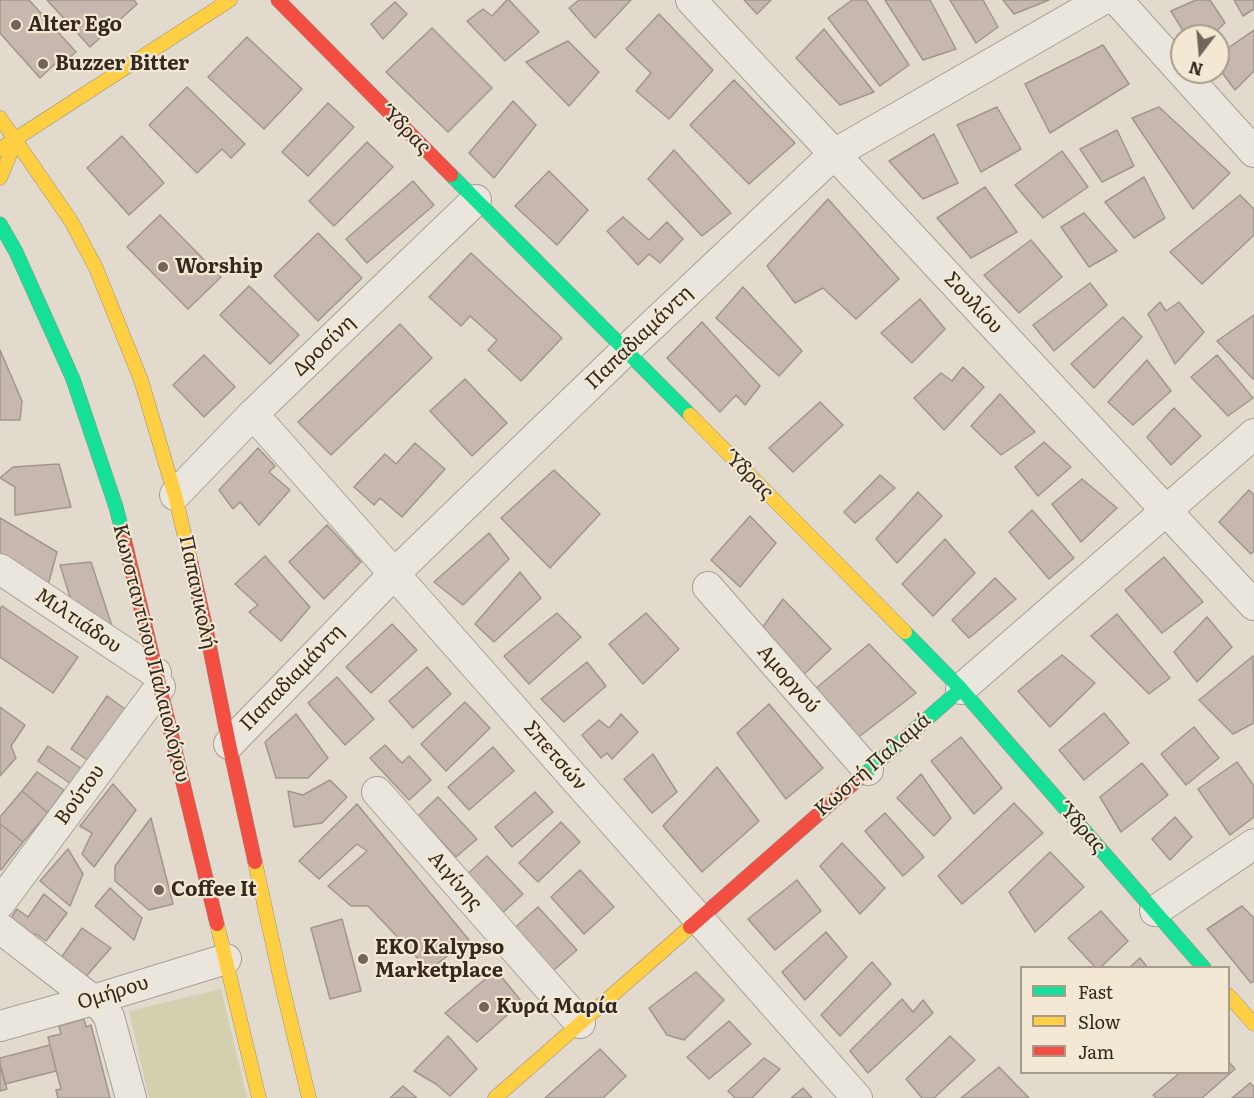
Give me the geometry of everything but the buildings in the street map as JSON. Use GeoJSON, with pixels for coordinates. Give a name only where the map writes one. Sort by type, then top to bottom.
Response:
{"type":"FeatureCollection","features":[{"type":"Feature","properties":{"kind":"main road"},"geometry":{"type":"LineString","coordinates":[[0,149],[230,0]]}},
{"type":"Feature","properties":{"kind":"main road","name":"Ύδρας"},"geometry":{"type":"LineString","coordinates":[[278,0],[961,689],[1202,966]]}},
{"type":"Feature","properties":{"kind":"main road","name":"Παπανικολή"},"geometry":{"type":"LineString","coordinates":[[0,118],[71,221],[96,268],[141,380],[175,495],[281,981],[309,1098]]}},
{"type":"Feature","properties":{"kind":"main road"},"geometry":{"type":"LineString","coordinates":[[0,178],[16,140]]}},
{"type":"Feature","properties":{"kind":"main road","name":"Κωνσταντίνου Παλαιολόγου"},"geometry":{"type":"LineString","coordinates":[[0,224],[16,252],[73,379],[116,507],[259,1098]]}},
{"type":"Feature","properties":{"kind":"main road","name":"Κωστή Παλαμά"},"geometry":{"type":"LineString","coordinates":[[495,1098],[961,689]]}},
{"type":"Feature","properties":{"kind":"main road"},"geometry":{"type":"LineString","coordinates":[[1230,997],[1254,1024]]}},
{"type":"Feature","properties":{"kind":"street","name":"Σουλίου"},"geometry":{"type":"LineString","coordinates":[[692,0],[1254,605]]}},
{"type":"Feature","properties":{"kind":"street","name":"Παπαδιαμάντη"},"geometry":{"type":"LineString","coordinates":[[229,744],[394,574],[625,351],[834,154],[1102,0]]}},
{"type":"Feature","properties":{"kind":"street"},"geometry":{"type":"LineString","coordinates":[[1117,0],[1254,152]]}},
{"type":"Feature","properties":{"kind":"street","name":"Δροσίνη"},"geometry":{"type":"LineString","coordinates":[[175,495],[253,414],[476,200]]}},
{"type":"Feature","properties":{"kind":"street","name":"Σπετσών"},"geometry":{"type":"LineString","coordinates":[[253,414],[857,1098]]}},
{"type":"Feature","properties":{"kind":"street","name":"Κωστή Παλαμά"},"geometry":{"type":"LineString","coordinates":[[961,689],[1254,434]]}},
{"type":"Feature","properties":{"kind":"street","name":"Μιλτιάδου"},"geometry":{"type":"LineString","coordinates":[[0,569],[158,680]]}},
{"type":"Feature","properties":{"kind":"street","name":"Αμοργού"},"geometry":{"type":"LineString","coordinates":[[708,587],[868,770]]}},
{"type":"Feature","properties":{"kind":"street","name":"Βούτου"},"geometry":{"type":"LineString","coordinates":[[0,903],[158,680]]}},
{"type":"Feature","properties":{"kind":"street","name":"Αιγίνης"},"geometry":{"type":"LineString","coordinates":[[377,792],[580,1023]]}},
{"type":"Feature","properties":{"kind":"street"},"geometry":{"type":"LineString","coordinates":[[1155,910],[1254,844]]}},
{"type":"Feature","properties":{"kind":"street"},"geometry":{"type":"LineString","coordinates":[[0,928],[103,1008],[109,1017],[131,1098]]}},
{"type":"Feature","properties":{"kind":"street","name":"Ομήρου"},"geometry":{"type":"LineString","coordinates":[[0,1026],[226,959]]}},
{"type":"Feature","properties":{"kind":"shaded area"},"geometry":{"type":"Polygon","coordinates":[[[221,989],[247,1098],[149,1098],[129,1011],[221,989]]]}},
{"type":"Feature","properties":{"kind":"traffic: fast"},"geometry":{"type":"LineString","coordinates":[[451,175],[690,415]]}},
{"type":"Feature","properties":{"kind":"traffic: fast"},"geometry":{"type":"LineString","coordinates":[[0,224],[16,252],[73,379],[123,534]]}},
{"type":"Feature","properties":{"kind":"traffic: fast"},"geometry":{"type":"LineString","coordinates":[[905,632],[961,689],[1202,966]]}},
{"type":"Feature","properties":{"kind":"traffic: fast"},"geometry":{"type":"LineString","coordinates":[[864,774],[961,689]]}},
{"type":"Feature","properties":{"kind":"traffic: slow"},"geometry":{"type":"LineString","coordinates":[[0,149],[230,0]]}},
{"type":"Feature","properties":{"kind":"traffic: slow"},"geometry":{"type":"LineString","coordinates":[[0,118],[71,221],[96,268],[141,380],[175,495],[191,563]]}},
{"type":"Feature","properties":{"kind":"traffic: slow"},"geometry":{"type":"LineString","coordinates":[[0,178],[16,140]]}},
{"type":"Feature","properties":{"kind":"traffic: slow"},"geometry":{"type":"LineString","coordinates":[[690,415],[905,632]]}},
{"type":"Feature","properties":{"kind":"traffic: slow"},"geometry":{"type":"LineString","coordinates":[[255,862],[309,1098]]}},
{"type":"Feature","properties":{"kind":"traffic: slow"},"geometry":{"type":"LineString","coordinates":[[217,924],[259,1098]]}},
{"type":"Feature","properties":{"kind":"traffic: slow"},"geometry":{"type":"LineString","coordinates":[[495,1098],[690,927]]}},
{"type":"Feature","properties":{"kind":"traffic: slow"},"geometry":{"type":"LineString","coordinates":[[1230,997],[1254,1024]]}},
{"type":"Feature","properties":{"kind":"traffic: jam"},"geometry":{"type":"LineString","coordinates":[[278,0],[451,175]]}},
{"type":"Feature","properties":{"kind":"traffic: jam"},"geometry":{"type":"LineString","coordinates":[[123,534],[217,924]]}},
{"type":"Feature","properties":{"kind":"traffic: jam"},"geometry":{"type":"LineString","coordinates":[[191,563],[255,862]]}},
{"type":"Feature","properties":{"kind":"traffic: jam"},"geometry":{"type":"LineString","coordinates":[[690,927],[864,774]]}},
{"type":"Feature","properties":{"kind":"place","name":"Alter Ego"},"geometry":{"type":"Point","coordinates":[16,25]}},
{"type":"Feature","properties":{"kind":"place","name":"Buzzer Bitter"},"geometry":{"type":"Point","coordinates":[43,64]}},
{"type":"Feature","properties":{"kind":"place","name":"Worship"},"geometry":{"type":"Point","coordinates":[163,267]}},
{"type":"Feature","properties":{"kind":"place","name":"Coffee It"},"geometry":{"type":"Point","coordinates":[159,890]}},
{"type":"Feature","properties":{"kind":"place","name":"EKO Kalypso Marketplace"},"geometry":{"type":"Point","coordinates":[363,959]}},
{"type":"Feature","properties":{"kind":"place","name":"Κυρά Μαρία"},"geometry":{"type":"Point","coordinates":[484,1007]}}]}
